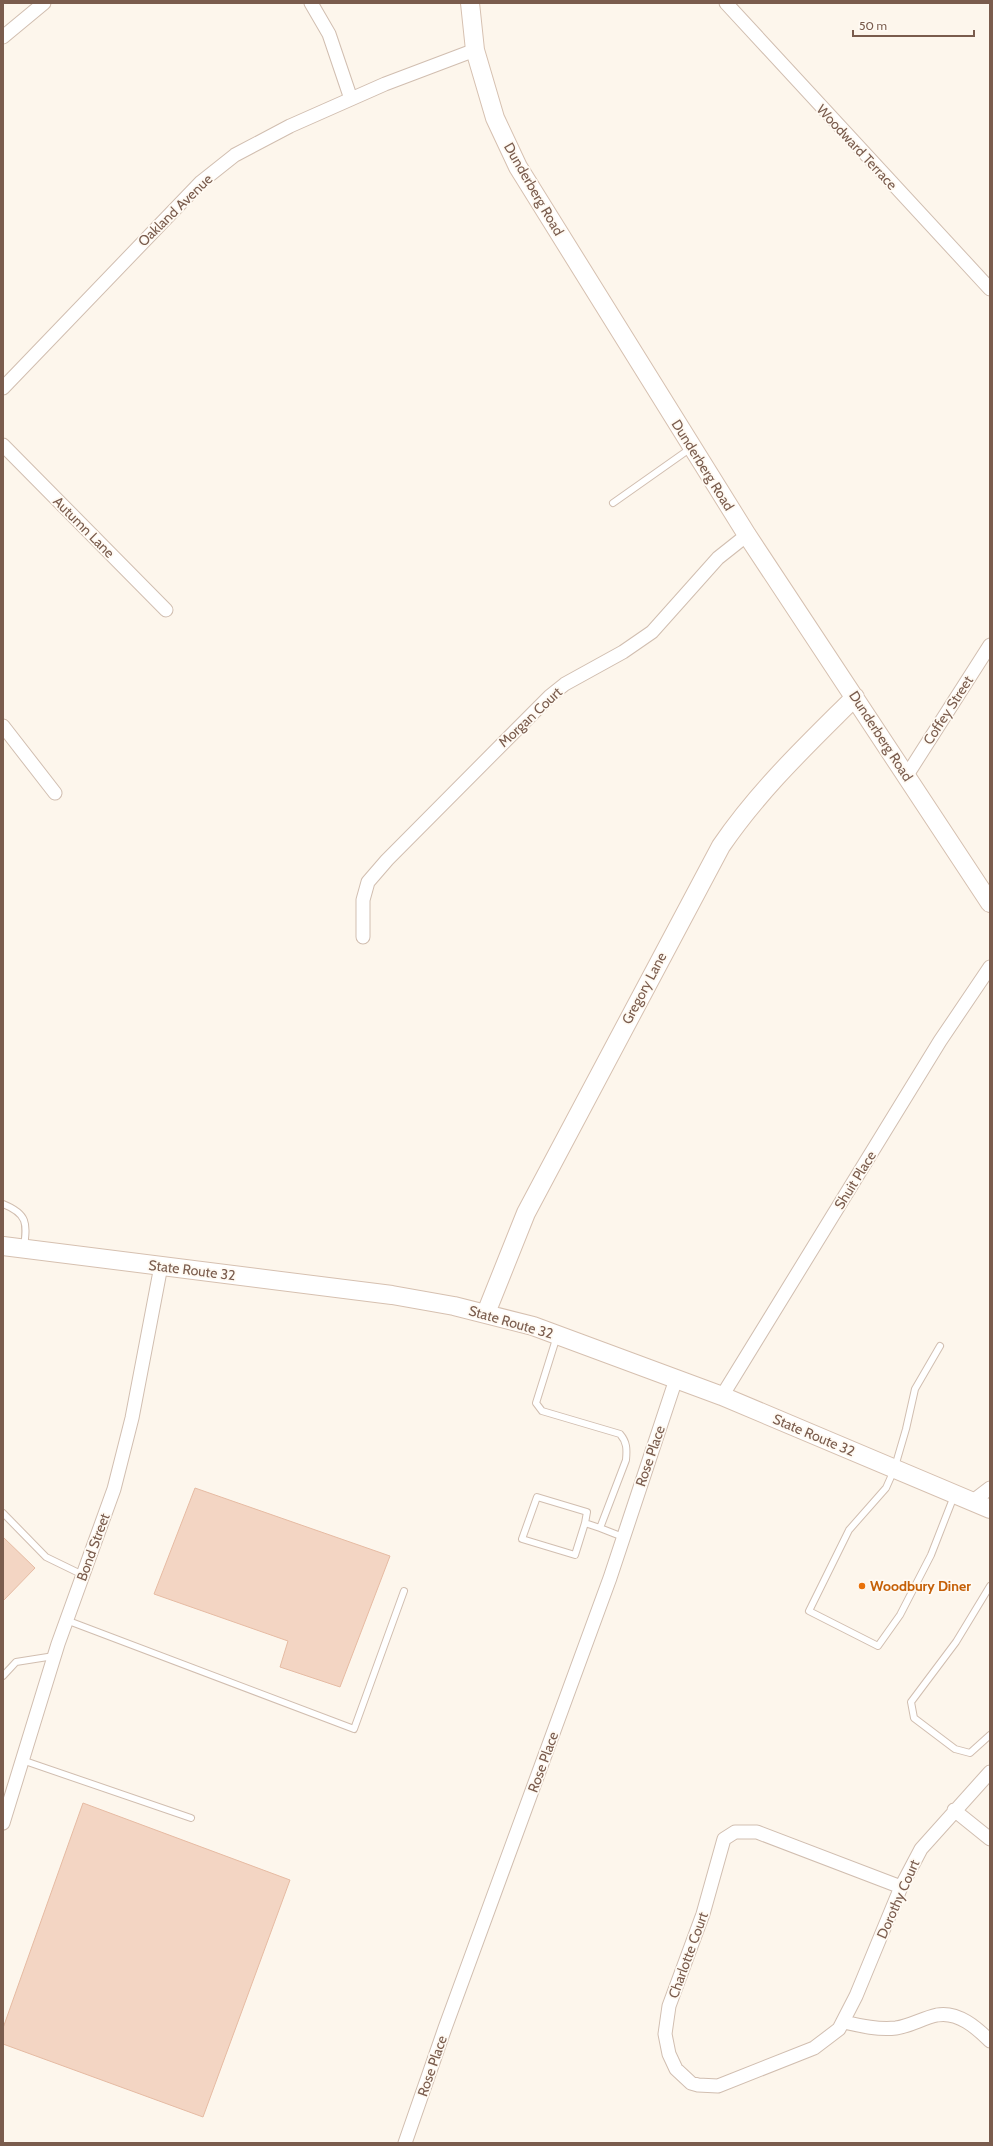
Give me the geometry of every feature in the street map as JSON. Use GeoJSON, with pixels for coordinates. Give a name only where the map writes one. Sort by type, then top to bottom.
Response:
{"type":"FeatureCollection","features":[{"type":"Feature","properties":{"kind":"street"},"geometry":{"type":"LineString","coordinates":[[3,37],[44,3]]}},
{"type":"Feature","properties":{"kind":"street"},"geometry":{"type":"LineString","coordinates":[[311,3],[328,34],[350,99]]}},
{"type":"Feature","properties":{"kind":"street","name":"Dunderberg Road"},"geometry":{"type":"LineString","coordinates":[[470,3],[475,50],[495,118],[518,167],[748,535],[990,903]]}},
{"type":"Feature","properties":{"kind":"street","name":"Woodward Terrace"},"geometry":{"type":"LineString","coordinates":[[726,3],[990,289]]}},
{"type":"Feature","properties":{"kind":"street","name":"Oakland Avenue"},"geometry":{"type":"LineString","coordinates":[[3,388],[201,182],[235,156],[290,126],[350,99],[475,50]]}},
{"type":"Feature","properties":{"kind":"street","name":"Autumn Lane"},"geometry":{"type":"LineString","coordinates":[[3,445],[166,610]]}},
{"type":"Feature","properties":{"kind":"street","name":"Morgan Court"},"geometry":{"type":"LineString","coordinates":[[363,937],[363,900],[368,882],[387,860],[550,696],[565,684],[623,652],[652,632],[718,558],[748,535]]}},
{"type":"Feature","properties":{"kind":"street","name":"Coffey Street"},"geometry":{"type":"LineString","coordinates":[[907,775],[990,645]]}},
{"type":"Feature","properties":{"kind":"street","name":"Gregory Lane"},"geometry":{"type":"LineString","coordinates":[[486,1313],[526,1213],[721,846],[744,813],[779,773],[855,697]]}},
{"type":"Feature","properties":{"kind":"street"},"geometry":{"type":"LineString","coordinates":[[3,726],[54,793]]}},
{"type":"Feature","properties":{"kind":"street","name":"Shuit Place"},"geometry":{"type":"LineString","coordinates":[[722,1396],[940,1042],[990,967]]}},
{"type":"Feature","properties":{"kind":"street","name":"State Route 32"},"geometry":{"type":"LineString","coordinates":[[3,1246],[384,1294],[425,1300],[511,1319],[722,1396],[894,1470],[990,1509]]}},
{"type":"Feature","properties":{"kind":"street","name":"Bond Street"},"geometry":{"type":"LineString","coordinates":[[3,1823],[54,1656],[114,1489],[132,1418],[161,1266]]}},
{"type":"Feature","properties":{"kind":"street","name":"Rose Place"},"geometry":{"type":"LineString","coordinates":[[405,2143],[623,1537],[676,1379]]}},
{"type":"Feature","properties":{"kind":"street"},"geometry":{"type":"LineString","coordinates":[[973,1501],[990,1488]]}},
{"type":"Feature","properties":{"kind":"street","name":"Dorothy Court"},"geometry":{"type":"LineString","coordinates":[[844,2022],[901,1887],[921,1849],[954,1810],[990,1772]]}},
{"type":"Feature","properties":{"kind":"street"},"geometry":{"type":"LineString","coordinates":[[954,1810],[990,1839]]}},
{"type":"Feature","properties":{"kind":"street","name":"Charlotte Court"},"geometry":{"type":"LineString","coordinates":[[844,2022],[827,2040],[814,2048],[718,2086],[691,2083],[676,2069],[669,2054],[665,2034],[669,2006],[703,1914],[724,1839],[735,1832],[757,1832],[901,1887]]}},
{"type":"Feature","properties":{"kind":"street"},"geometry":{"type":"LineString","coordinates":[[844,2022],[870,2028],[896,2028],[939,2014],[956,2017],[976,2027],[990,2042]]}},
{"type":"Feature","properties":{"kind":"lane"},"geometry":{"type":"LineString","coordinates":[[613,503],[692,447]]}},
{"type":"Feature","properties":{"kind":"lane"},"geometry":{"type":"LineString","coordinates":[[3,1204],[17,1210],[27,1225],[24,1249]]}},
{"type":"Feature","properties":{"kind":"lane"},"geometry":{"type":"LineString","coordinates":[[558,1335],[536,1398],[539,1408],[542,1411],[620,1434],[625,1440],[628,1448],[626,1460],[600,1528]]}},
{"type":"Feature","properties":{"kind":"lane"},"geometry":{"type":"LineString","coordinates":[[940,1346],[915,1389],[906,1429],[894,1470],[886,1488],[849,1530],[809,1611],[878,1646],[900,1615],[932,1555],[954,1494]]}},
{"type":"Feature","properties":{"kind":"lane"},"geometry":{"type":"LineString","coordinates":[[537,1497],[587,1512],[585,1523],[575,1554],[522,1539],[537,1497]]}},
{"type":"Feature","properties":{"kind":"lane"},"geometry":{"type":"LineString","coordinates":[[3,1513],[46,1557],[83,1575]]}},
{"type":"Feature","properties":{"kind":"lane"},"geometry":{"type":"LineString","coordinates":[[585,1523],[623,1537]]}},
{"type":"Feature","properties":{"kind":"lane"},"geometry":{"type":"LineString","coordinates":[[990,1586],[956,1642],[911,1702],[914,1718],[955,1749],[970,1753],[990,1735]]}},
{"type":"Feature","properties":{"kind":"lane"},"geometry":{"type":"LineString","coordinates":[[66,1620],[354,1729],[404,1591]]}},
{"type":"Feature","properties":{"kind":"lane"},"geometry":{"type":"LineString","coordinates":[[3,1676],[16,1662],[54,1656]]}},
{"type":"Feature","properties":{"kind":"lane"},"geometry":{"type":"LineString","coordinates":[[22,1760],[191,1818]]}},
{"type":"Feature","properties":{"kind":"building"},"geometry":{"type":"Polygon","coordinates":[[[195,1488],[390,1556],[340,1687],[280,1667],[288,1641],[154,1594],[195,1488]]]}},
{"type":"Feature","properties":{"kind":"building"},"geometry":{"type":"Polygon","coordinates":[[[3,1537],[35,1568],[3,1601],[3,1537]]]}},
{"type":"Feature","properties":{"kind":"building"},"geometry":{"type":"Polygon","coordinates":[[[83,1803],[290,1880],[203,2117],[3,2044],[3,2028],[83,1803]]]}},
{"type":"Feature","properties":{"kind":"place","name":"Woodbury Diner"},"geometry":{"type":"Point","coordinates":[862,1586]}}]}
